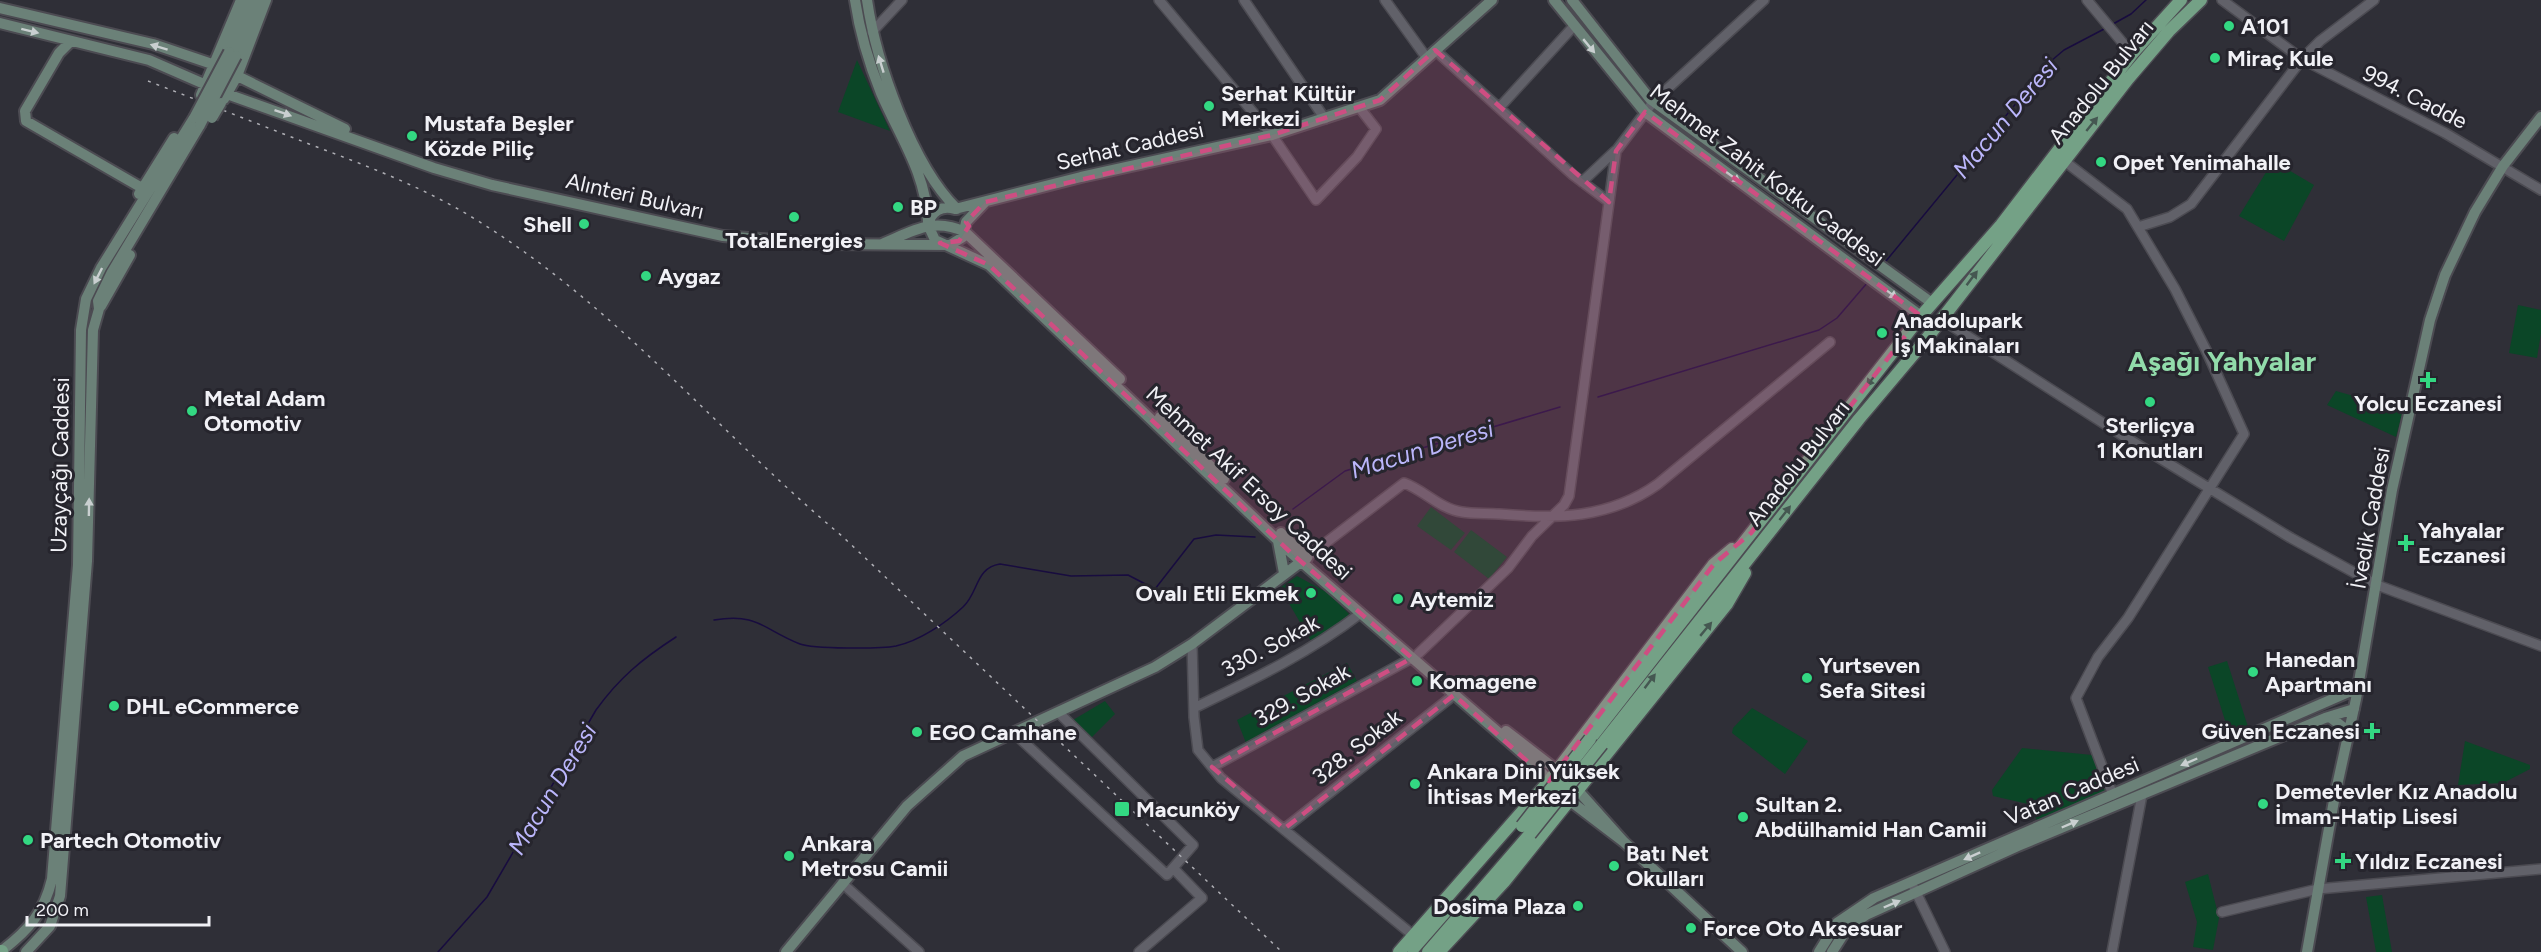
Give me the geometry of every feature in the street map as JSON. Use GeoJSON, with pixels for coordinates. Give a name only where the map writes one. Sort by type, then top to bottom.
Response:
{"type":"FeatureCollection","features":[{"type":"Feature","properties":{"kind":"main road"},"geometry":{"type":"LineString","coordinates":[[110,253],[142,188],[195,118],[203,89],[215,65],[240,0]]}},
{"type":"Feature","properties":{"kind":"main road","name":"Uzayçağı Caddesi"},"geometry":{"type":"LineString","coordinates":[[233,54],[248,0]]}},
{"type":"Feature","properties":{"kind":"main road","name":"Uzayçağı Caddesi"},"geometry":{"type":"LineString","coordinates":[[1,951],[29,929],[39,915],[52,879],[78,565],[81,330],[86,299],[110,253],[233,54],[256,0]]}},
{"type":"Feature","properties":{"kind":"main road"},"geometry":{"type":"LineString","coordinates":[[99,309],[237,76],[266,0]]}},
{"type":"Feature","properties":{"kind":"main road"},"geometry":{"type":"LineString","coordinates":[[855,0],[861,40],[882,95],[924,170],[956,209],[966,227]]}},
{"type":"Feature","properties":{"kind":"main road"},"geometry":{"type":"LineString","coordinates":[[867,0],[872,32],[890,90],[924,170],[928,225],[931,236],[940,243],[955,243],[985,201]]}},
{"type":"Feature","properties":{"kind":"main road","name":"Serhat Caddesi"},"geometry":{"type":"LineString","coordinates":[[956,209],[1081,177],[1272,135],[1380,100],[1492,0]]}},
{"type":"Feature","properties":{"kind":"main road","name":"Mehmet Zahit Kotku Caddesi"},"geometry":{"type":"LineString","coordinates":[[1554,0],[1573,27],[1645,112],[1921,316]]}},
{"type":"Feature","properties":{"kind":"main road","name":"Mehmet Zahit Kotku Caddesi"},"geometry":{"type":"LineString","coordinates":[[1572,0],[1654,101],[1932,303]]}},
{"type":"Feature","properties":{"kind":"main road","name":"Anadolu Bulvarı"},"geometry":{"type":"LineString","coordinates":[[1428,952],[1526,830],[1591,741],[1921,316],[2001,225],[2132,54],[2181,0]]}},
{"type":"Feature","properties":{"kind":"main road","name":"Anadolu Bulvarı"},"geometry":{"type":"LineString","coordinates":[[1591,741],[1763,541],[1941,319],[2063,160],[2169,31],[2201,0]]}},
{"type":"Feature","properties":{"kind":"main road","name":"Alınteri Bulvarı"},"geometry":{"type":"LineString","coordinates":[[0,8],[153,44],[215,65],[386,149]]}},
{"type":"Feature","properties":{"kind":"main road","name":"Alınteri Bulvarı"},"geometry":{"type":"LineString","coordinates":[[0,23],[149,60],[224,99],[386,149],[434,168],[492,184],[723,236],[825,244],[940,243]]}},
{"type":"Feature","properties":{"kind":"main road"},"geometry":{"type":"LineString","coordinates":[[861,40],[872,32]]}},
{"type":"Feature","properties":{"kind":"main road"},"geometry":{"type":"LineString","coordinates":[[65,40],[26,111],[26,121],[142,188]]}},
{"type":"Feature","properties":{"kind":"main road","name":"İvedik Caddesi"},"geometry":{"type":"LineString","coordinates":[[2307,952],[2377,585],[2392,490],[2430,320],[2445,275],[2464,232],[2503,166],[2541,117]]}},
{"type":"Feature","properties":{"kind":"main road","name":"Uzayçağı Caddesi"},"geometry":{"type":"LineString","coordinates":[[26,952],[50,926],[60,896],[87,561],[93,330],[99,309],[98,301],[195,118]]}},
{"type":"Feature","properties":{"kind":"main road","name":"Alınteri Bulvarı"},"geometry":{"type":"LineString","coordinates":[[882,244],[928,225],[938,210],[956,209]]}},
{"type":"Feature","properties":{"kind":"main road","name":"Mehmet Akif Ersoy Caddesi"},"geometry":{"type":"LineString","coordinates":[[928,225],[966,227],[1291,554],[1304,560],[1415,656],[1557,770],[1624,842]]}},
{"type":"Feature","properties":{"kind":"main road","name":"Mehmet Akif Ersoy Caddesi"},"geometry":{"type":"LineString","coordinates":[[940,243],[989,265],[1291,554]]}},
{"type":"Feature","properties":{"kind":"main road"},"geometry":{"type":"LineString","coordinates":[[1439,952],[1504,882],[1727,604],[1763,541]]}},
{"type":"Feature","properties":{"kind":"main road"},"geometry":{"type":"LineString","coordinates":[[1284,573],[1291,554]]}},
{"type":"Feature","properties":{"kind":"main road"},"geometry":{"type":"LineString","coordinates":[[786,952],[907,806],[963,756],[1128,681],[1192,644],[1304,560]]}},
{"type":"Feature","properties":{"kind":"main road","name":"Mehmet Akif Ersoy Caddesi"},"geometry":{"type":"LineString","coordinates":[[1304,560],[1361,614],[1415,656],[1454,695],[1528,759],[1569,801],[1624,842]]}},
{"type":"Feature","properties":{"kind":"main road","name":"Vatan Caddesi"},"geometry":{"type":"LineString","coordinates":[[1832,952],[1844,931],[1854,922],[1914,888],[2113,795],[2358,688]]}},
{"type":"Feature","properties":{"kind":"main road","name":"Vatan Caddesi"},"geometry":{"type":"LineString","coordinates":[[1819,952],[1832,929],[1847,914],[1875,898],[1914,888],[2354,709]]}},
{"type":"Feature","properties":{"kind":"main road"},"geometry":{"type":"LineString","coordinates":[[2330,717],[2349,732]]}},
{"type":"Feature","properties":{"kind":"main road"},"geometry":{"type":"LineString","coordinates":[[1591,741],[1585,751],[1596,757],[1604,757]]}},
{"type":"Feature","properties":{"kind":"main road"},"geometry":{"type":"LineString","coordinates":[[1399,952],[1557,770],[1591,741]]}},
{"type":"Feature","properties":{"kind":"main road"},"geometry":{"type":"LineString","coordinates":[[1530,803],[1545,808],[1553,821]]}},
{"type":"Feature","properties":{"kind":"main road","name":"Anadolu Bulvarı"},"geometry":{"type":"LineString","coordinates":[[1410,952],[1526,830]]}},
{"type":"Feature","properties":{"kind":"main road"},"geometry":{"type":"LineString","coordinates":[[1624,842],[1742,952]]}},
{"type":"Feature","properties":{"kind":"street"},"geometry":{"type":"LineString","coordinates":[[872,32],[902,0]]}},
{"type":"Feature","properties":{"kind":"street"},"geometry":{"type":"LineString","coordinates":[[1159,0],[1272,135],[1316,200],[1357,157],[1376,129],[1359,108]]}},
{"type":"Feature","properties":{"kind":"street"},"geometry":{"type":"LineString","coordinates":[[1244,0],[1325,119]]}},
{"type":"Feature","properties":{"kind":"street"},"geometry":{"type":"LineString","coordinates":[[1385,0],[1431,53],[1499,108],[1582,182],[1609,202]]}},
{"type":"Feature","properties":{"kind":"street"},"geometry":{"type":"LineString","coordinates":[[1582,182],[1616,151],[1654,101],[1764,0]]}},
{"type":"Feature","properties":{"kind":"street"},"geometry":{"type":"LineString","coordinates":[[2086,0],[2132,54]]}},
{"type":"Feature","properties":{"kind":"street","name":"994. Cadde"},"geometry":{"type":"LineString","coordinates":[[2222,0],[2302,59],[2445,133],[2541,190]]}},
{"type":"Feature","properties":{"kind":"street"},"geometry":{"type":"LineString","coordinates":[[2138,227],[2170,217],[2191,204],[2302,59],[2320,41],[2374,0]]}},
{"type":"Feature","properties":{"kind":"street"},"geometry":{"type":"LineString","coordinates":[[1499,108],[1573,27]]}},
{"type":"Feature","properties":{"kind":"street","name":"329. Sokak"},"geometry":{"type":"LineString","coordinates":[[1212,767],[1415,656],[1508,568],[1532,536],[1564,505],[1569,496],[1616,151]]}},
{"type":"Feature","properties":{"kind":"street"},"geometry":{"type":"LineString","coordinates":[[2063,160],[2127,209],[2175,289],[2244,434],[2128,618],[2094,664],[2076,698],[2113,795]]}},
{"type":"Feature","properties":{"kind":"street"},"geometry":{"type":"LineString","coordinates":[[1941,319],[2062,398],[2291,538],[2377,585],[2541,646]]}},
{"type":"Feature","properties":{"kind":"street"},"geometry":{"type":"LineString","coordinates":[[1304,560],[1404,483],[1438,503],[1461,512],[1554,516],[1594,514],[1630,502],[1645,493],[1830,342]]}},
{"type":"Feature","properties":{"kind":"street","name":"330. Sokak"},"geometry":{"type":"LineString","coordinates":[[1194,708],[1272,671],[1327,640],[1361,614]]}},
{"type":"Feature","properties":{"kind":"street"},"geometry":{"type":"LineString","coordinates":[[1192,644],[1198,750],[1221,777],[1414,936]]}},
{"type":"Feature","properties":{"kind":"street","name":"328. Sokak"},"geometry":{"type":"LineString","coordinates":[[1284,829],[1454,695]]}},
{"type":"Feature","properties":{"kind":"street"},"geometry":{"type":"LineString","coordinates":[[1013,732],[1167,875],[1193,845],[1059,713]]}},
{"type":"Feature","properties":{"kind":"street"},"geometry":{"type":"LineString","coordinates":[[2112,952],[2142,795]]}},
{"type":"Feature","properties":{"kind":"street"},"geometry":{"type":"LineString","coordinates":[[1139,952],[1202,897],[1173,868]]}},
{"type":"Feature","properties":{"kind":"street"},"geometry":{"type":"LineString","coordinates":[[2222,912],[2318,889],[2541,869]]}},
{"type":"Feature","properties":{"kind":"street"},"geometry":{"type":"LineString","coordinates":[[842,883],[919,952]]}},
{"type":"Feature","properties":{"kind":"street"},"geometry":{"type":"LineString","coordinates":[[1914,888],[1945,952]]}},
{"type":"Feature","properties":{"kind":"highlighted area"},"geometry":{"type":"Polygon","coordinates":[[[1435,50],[1609,202],[1616,151],[1645,112],[1921,316],[1751,533],[1714,564],[1549,781],[1454,695],[1284,829],[1212,767],[1412,658],[1290,552],[989,265],[940,243],[959,241],[969,226],[966,222],[985,202],[1272,135],[1380,100],[1435,50]]]}},
{"type":"Feature","properties":{"kind":"green space"},"geometry":{"type":"Polygon","coordinates":[[[857,60],[890,131],[838,112],[857,60]]]}},
{"type":"Feature","properties":{"kind":"green space"},"geometry":{"type":"Polygon","coordinates":[[[2273,161],[2314,185],[2284,241],[2239,216],[2273,161]]]}},
{"type":"Feature","properties":{"kind":"green space"},"geometry":{"type":"Polygon","coordinates":[[[2518,305],[2541,310],[2541,333],[2537,358],[2509,353],[2518,305]]]}},
{"type":"Feature","properties":{"kind":"green space"},"geometry":{"type":"Polygon","coordinates":[[[2336,391],[2403,410],[2396,437],[2327,405],[2336,391]]]}},
{"type":"Feature","properties":{"kind":"green space"},"geometry":{"type":"Polygon","coordinates":[[[1431,507],[1465,533],[1451,550],[1417,526],[1431,507]]]}},
{"type":"Feature","properties":{"kind":"green space"},"geometry":{"type":"Polygon","coordinates":[[[1471,530],[1507,557],[1489,579],[1454,552],[1471,530]]]}},
{"type":"Feature","properties":{"kind":"green space"},"geometry":{"type":"Polygon","coordinates":[[[1297,576],[1328,593],[1349,614],[1344,621],[1311,641],[1280,588],[1297,576]]]}},
{"type":"Feature","properties":{"kind":"green space"},"geometry":{"type":"Polygon","coordinates":[[[2227,661],[2249,730],[2230,736],[2208,667],[2227,661]]]}},
{"type":"Feature","properties":{"kind":"green space"},"geometry":{"type":"Polygon","coordinates":[[[1347,663],[1357,681],[1246,743],[1237,720],[1347,663]]]}},
{"type":"Feature","properties":{"kind":"green space"},"geometry":{"type":"Polygon","coordinates":[[[1105,701],[1115,714],[1090,739],[1073,720],[1105,701]]]}},
{"type":"Feature","properties":{"kind":"green space"},"geometry":{"type":"Polygon","coordinates":[[[1752,708],[1808,741],[1785,774],[1732,733],[1733,728],[1752,708]]]}},
{"type":"Feature","properties":{"kind":"green space"},"geometry":{"type":"Polygon","coordinates":[[[2465,741],[2530,765],[2530,769],[2503,783],[2458,785],[2465,741]]]}},
{"type":"Feature","properties":{"kind":"green space"},"geometry":{"type":"Polygon","coordinates":[[[2022,748],[2092,755],[2107,791],[2037,820],[2028,804],[1993,796],[1992,790],[2022,748]]]}},
{"type":"Feature","properties":{"kind":"green space"},"geometry":{"type":"Polygon","coordinates":[[[2208,874],[2219,918],[2213,950],[2193,947],[2197,922],[2185,882],[2208,874]]]}},
{"type":"Feature","properties":{"kind":"green space"},"geometry":{"type":"Polygon","coordinates":[[[2382,895],[2392,952],[2376,952],[2366,897],[2382,895]]]}},
{"type":"Feature","properties":{"kind":"waterway","name":"Macun Deresi"},"geometry":{"type":"LineString","coordinates":[[2113,24],[2131,14],[2146,0]]}},
{"type":"Feature","properties":{"kind":"waterway","name":"Macun Deresi"},"geometry":{"type":"LineString","coordinates":[[1886,261],[2051,61],[2064,50],[2106,28]]}},
{"type":"Feature","properties":{"kind":"waterway","name":"Macun Deresi"},"geometry":{"type":"LineString","coordinates":[[1598,397],[1819,330],[1837,318],[1868,282]]}},
{"type":"Feature","properties":{"kind":"waterway","name":"Macun Deresi"},"geometry":{"type":"LineString","coordinates":[[1293,509],[1345,471],[1560,407]]}},
{"type":"Feature","properties":{"kind":"waterway","name":"Macun Deresi"},"geometry":{"type":"LineString","coordinates":[[714,620],[729,618],[751,621],[807,646],[847,648],[896,646],[923,636],[956,613],[968,601],[982,575],[992,566],[1000,564],[1071,576],[1128,575],[1155,589],[1194,539],[1216,535],[1255,537]]}},
{"type":"Feature","properties":{"kind":"waterway","name":"Macun Deresi"},"geometry":{"type":"LineString","coordinates":[[438,952],[487,897],[596,710],[613,688],[632,670],[676,637]]}},
{"type":"Feature","properties":{"kind":"railway"},"geometry":{"type":"LineString","coordinates":[[148,81],[355,161],[422,190],[465,213],[535,259],[581,296],[669,375],[1282,952]]}},
{"type":"Feature","properties":{"kind":"place","name":"A101"},"geometry":{"type":"Point","coordinates":[2229,26]}},
{"type":"Feature","properties":{"kind":"place","name":"Miraç Kule"},"geometry":{"type":"Point","coordinates":[2215,58]}},
{"type":"Feature","properties":{"kind":"place","name":"Serhat Kültür Merkezi"},"geometry":{"type":"Point","coordinates":[1209,106]}},
{"type":"Feature","properties":{"kind":"place","name":"Mustafa Beşler Közde Piliç"},"geometry":{"type":"Point","coordinates":[412,136]}},
{"type":"Feature","properties":{"kind":"place","name":"Opet Yenimahalle"},"geometry":{"type":"Point","coordinates":[2101,162]}},
{"type":"Feature","properties":{"kind":"place","name":"BP"},"geometry":{"type":"Point","coordinates":[898,207]}},
{"type":"Feature","properties":{"kind":"place","name":"TotalEnergies"},"geometry":{"type":"Point","coordinates":[794,217]}},
{"type":"Feature","properties":{"kind":"place","name":"Shell"},"geometry":{"type":"Point","coordinates":[584,224]}},
{"type":"Feature","properties":{"kind":"place","name":"Aygaz"},"geometry":{"type":"Point","coordinates":[646,276]}},
{"type":"Feature","properties":{"kind":"place","name":"Anadolupark İş Makinaları"},"geometry":{"type":"Point","coordinates":[1882,333]}},
{"type":"Feature","properties":{"kind":"place","name":"Yolcu Eczanesi"},"geometry":{"type":"Point","coordinates":[2428,380]}},
{"type":"Feature","properties":{"kind":"place","name":"Sterliçya 1 Konutları"},"geometry":{"type":"Point","coordinates":[2150,402]}},
{"type":"Feature","properties":{"kind":"place","name":"Metal Adam Otomotiv"},"geometry":{"type":"Point","coordinates":[192,411]}},
{"type":"Feature","properties":{"kind":"place","name":"Yahyalar Eczanesi"},"geometry":{"type":"Point","coordinates":[2406,543]}},
{"type":"Feature","properties":{"kind":"place","name":"Ovalı Etli Ekmek"},"geometry":{"type":"Point","coordinates":[1311,593]}},
{"type":"Feature","properties":{"kind":"place","name":"Aytemiz"},"geometry":{"type":"Point","coordinates":[1398,599]}},
{"type":"Feature","properties":{"kind":"place","name":"Hanedan Apartmanı"},"geometry":{"type":"Point","coordinates":[2253,672]}},
{"type":"Feature","properties":{"kind":"place","name":"Yurtseven Sefa Sitesi"},"geometry":{"type":"Point","coordinates":[1807,678]}},
{"type":"Feature","properties":{"kind":"place","name":"Komagene"},"geometry":{"type":"Point","coordinates":[1417,681]}},
{"type":"Feature","properties":{"kind":"place","name":"DHL eCommerce"},"geometry":{"type":"Point","coordinates":[114,706]}},
{"type":"Feature","properties":{"kind":"place","name":"Güven Eczanesi"},"geometry":{"type":"Point","coordinates":[2372,731]}},
{"type":"Feature","properties":{"kind":"place","name":"EGO Camhane"},"geometry":{"type":"Point","coordinates":[917,732]}},
{"type":"Feature","properties":{"kind":"place","name":"Ankara Dini Yüksek İhtisas Merkezi"},"geometry":{"type":"Point","coordinates":[1415,784]}},
{"type":"Feature","properties":{"kind":"place","name":"Demetevler Kız Anadolu İmam-Hatip Lisesi"},"geometry":{"type":"Point","coordinates":[2263,804]}},
{"type":"Feature","properties":{"kind":"place","name":"Macunköy"},"geometry":{"type":"Point","coordinates":[1122,809]}},
{"type":"Feature","properties":{"kind":"place","name":"Sultan 2. Abdülhamid Han Camii"},"geometry":{"type":"Point","coordinates":[1743,817]}},
{"type":"Feature","properties":{"kind":"place","name":"Partech Otomotiv"},"geometry":{"type":"Point","coordinates":[28,840]}},
{"type":"Feature","properties":{"kind":"place","name":"Ankara Metrosu Camii"},"geometry":{"type":"Point","coordinates":[789,856]}},
{"type":"Feature","properties":{"kind":"place","name":"Yıldız Eczanesi"},"geometry":{"type":"Point","coordinates":[2343,861]}},
{"type":"Feature","properties":{"kind":"place","name":"Batı Net Okulları"},"geometry":{"type":"Point","coordinates":[1614,866]}},
{"type":"Feature","properties":{"kind":"place","name":"Dosima Plaza"},"geometry":{"type":"Point","coordinates":[1578,906]}},
{"type":"Feature","properties":{"kind":"place","name":"Force Oto Aksesuar"},"geometry":{"type":"Point","coordinates":[1691,928]}},
{"type":"Feature","properties":{"kind":"district","name":"Aşağı Yahyalar"},"geometry":{"type":"Point","coordinates":[2222,361]}}]}
